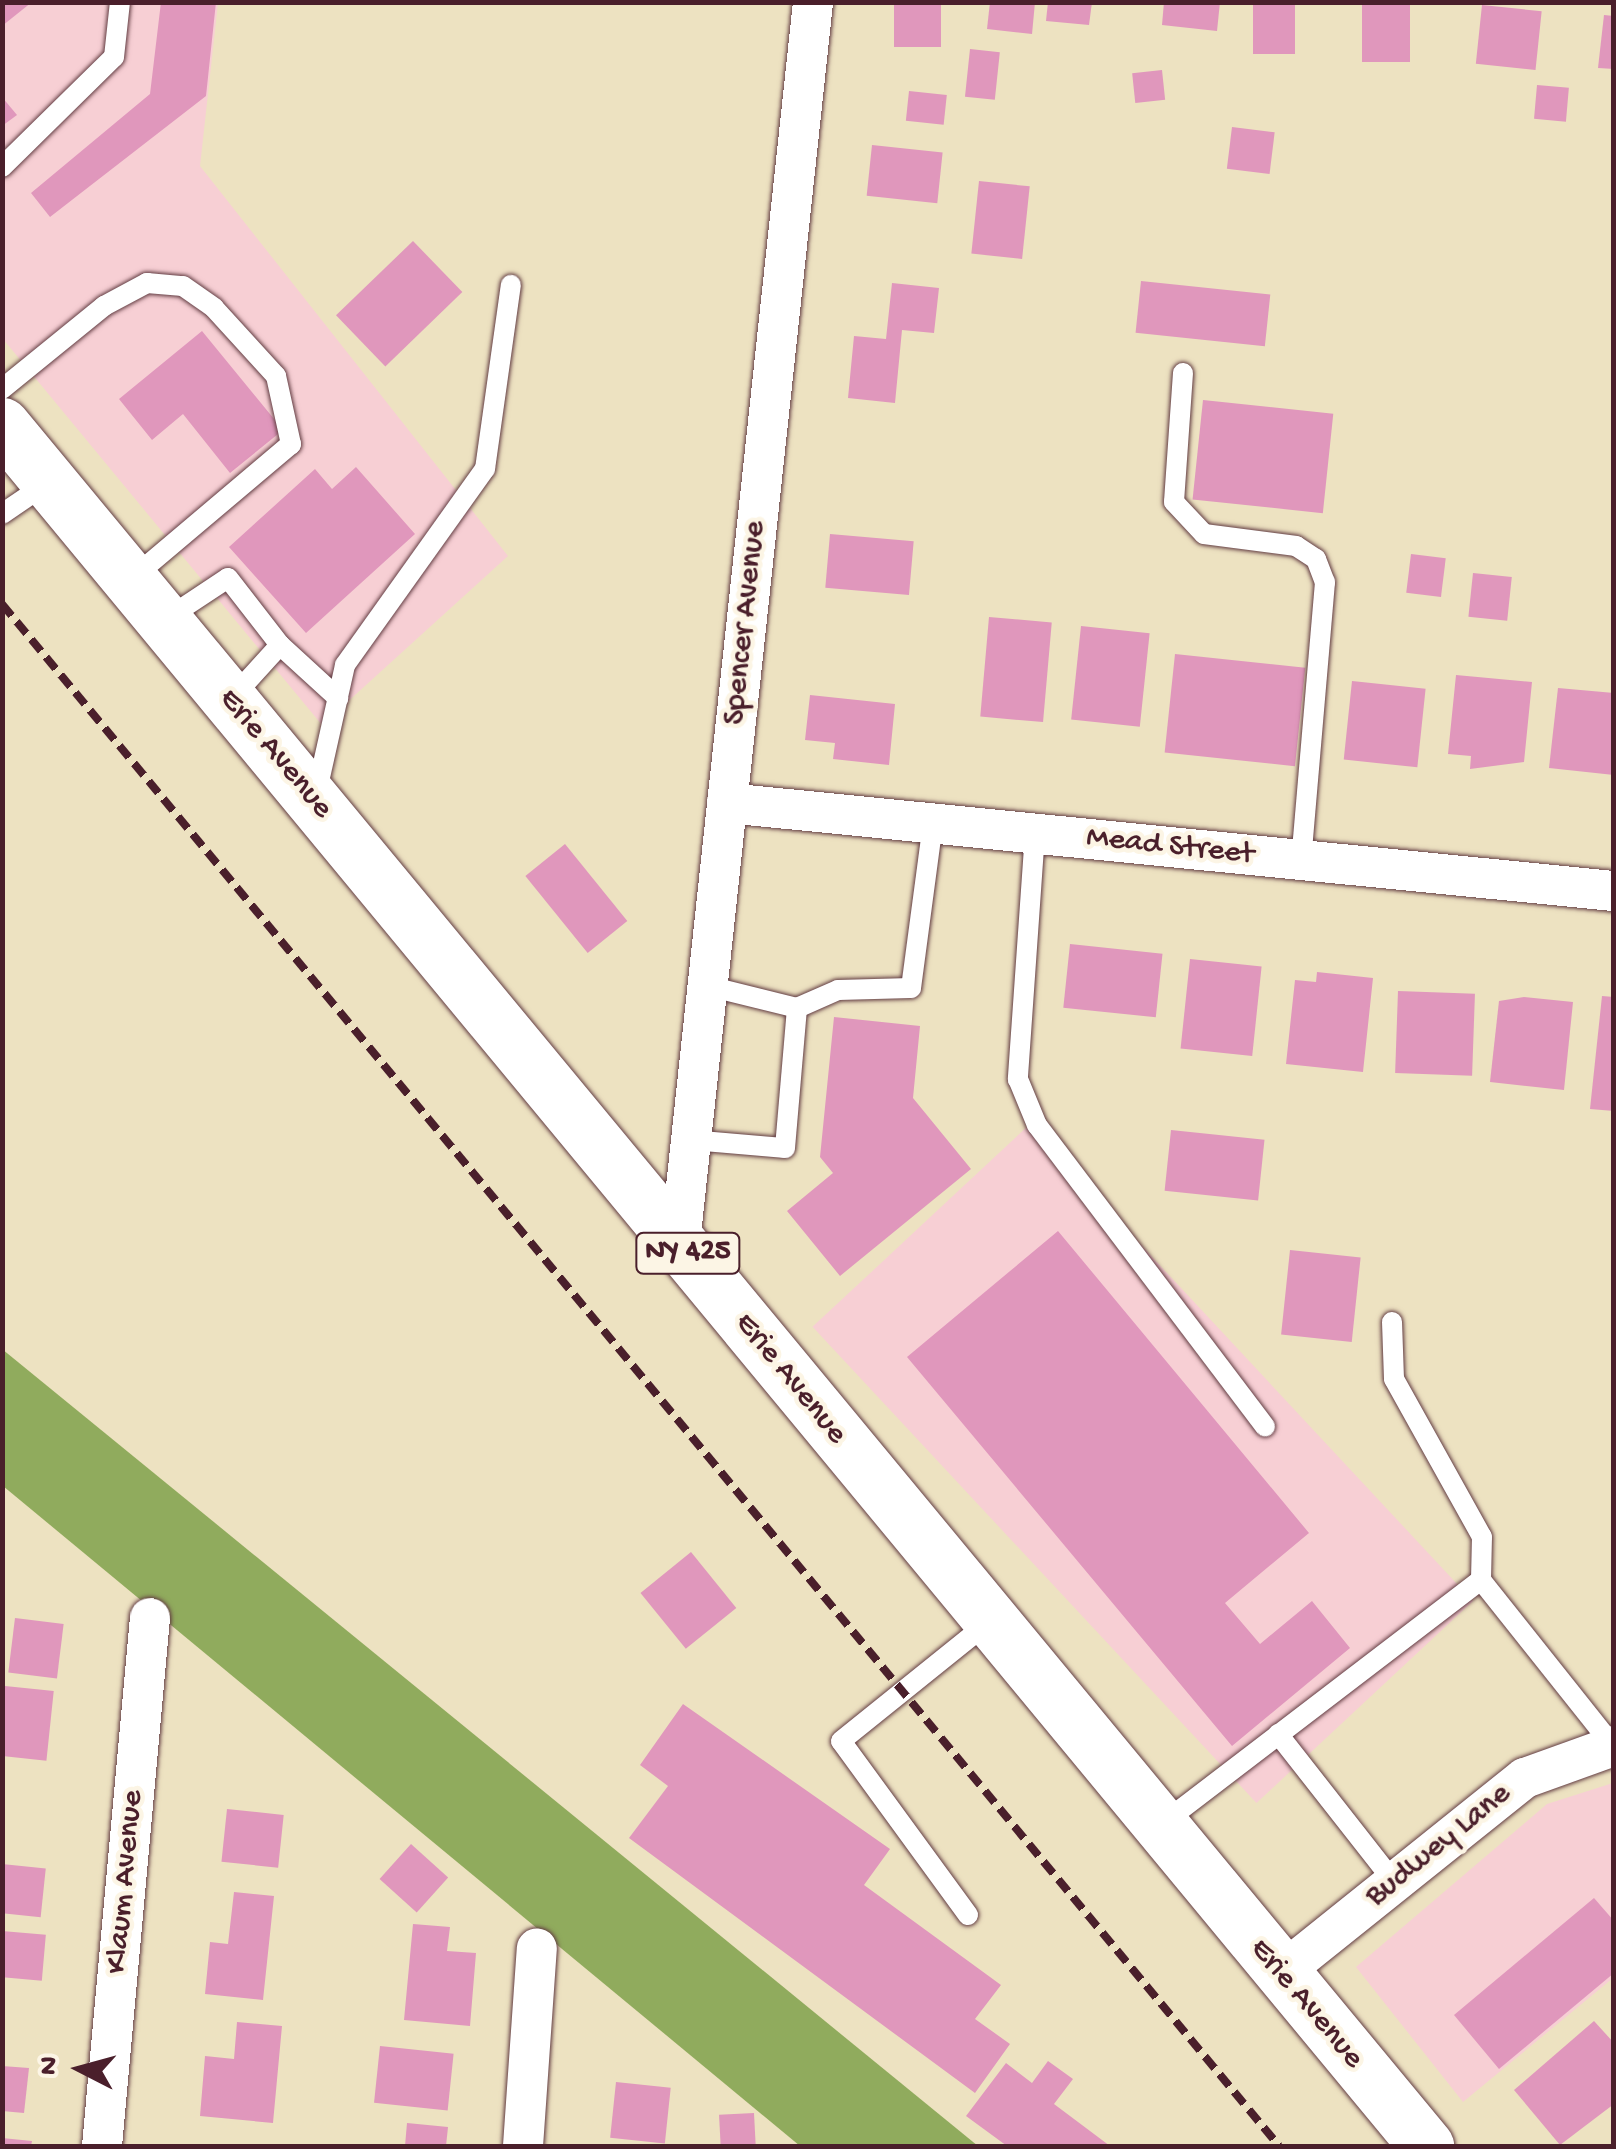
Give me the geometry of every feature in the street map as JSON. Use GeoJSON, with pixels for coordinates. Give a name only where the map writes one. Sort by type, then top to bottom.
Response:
{"type":"FeatureCollection","features":[{"type":"Feature","properties":{"kind":"main road","name":"Erie Avenue"},"geometry":{"type":"LineString","coordinates":[[2,424],[1157,1827],[1426,2146]]}},
{"type":"Feature","properties":{"kind":"street","name":"Spencer Avenue"},"geometry":{"type":"LineString","coordinates":[[680,1243],[813,2]]}},
{"type":"Feature","properties":{"kind":"street","name":"Mead Street"},"geometry":{"type":"LineString","coordinates":[[727,803],[1614,891]]}},
{"type":"Feature","properties":{"kind":"street","name":"Klaum Avenue"},"geometry":{"type":"LineString","coordinates":[[102,2146],[150,1618]]}},
{"type":"Feature","properties":{"kind":"street","name":"Budwey Lane"},"geometry":{"type":"LineString","coordinates":[[1280,1974],[1526,1778],[1613,1746]]}},
{"type":"Feature","properties":{"kind":"street"},"geometry":{"type":"LineString","coordinates":[[523,2146],[537,1948]]}},
{"type":"Feature","properties":{"kind":"lane"},"geometry":{"type":"LineString","coordinates":[[2,167],[114,56],[120,2]]}},
{"type":"Feature","properties":{"kind":"lane"},"geometry":{"type":"LineString","coordinates":[[2,389],[147,283],[183,286],[214,308],[276,376],[291,444],[131,579]]}},
{"type":"Feature","properties":{"kind":"lane"},"geometry":{"type":"LineString","coordinates":[[315,802],[345,665],[485,469],[511,285]]}},
{"type":"Feature","properties":{"kind":"lane"},"geometry":{"type":"LineString","coordinates":[[1183,373],[1174,502],[1204,534],[1296,546],[1316,559],[1325,582],[1301,860]]}},
{"type":"Feature","properties":{"kind":"lane"},"geometry":{"type":"LineString","coordinates":[[2,514],[50,482]]}},
{"type":"Feature","properties":{"kind":"lane"},"geometry":{"type":"LineString","coordinates":[[164,620],[228,578],[280,644],[338,698]]}},
{"type":"Feature","properties":{"kind":"lane"},"geometry":{"type":"LineString","coordinates":[[230,700],[280,644]]}},
{"type":"Feature","properties":{"kind":"lane"},"geometry":{"type":"LineString","coordinates":[[708,986],[796,1008],[838,990],[911,988],[933,824]]}},
{"type":"Feature","properties":{"kind":"lane"},"geometry":{"type":"LineString","coordinates":[[1035,833],[1018,1079],[1037,1124],[1265,1426]]}},
{"type":"Feature","properties":{"kind":"lane"},"geometry":{"type":"LineString","coordinates":[[691,1140],[785,1148],[796,1008]]}},
{"type":"Feature","properties":{"kind":"lane"},"geometry":{"type":"LineString","coordinates":[[1392,1322],[1394,1379],[1482,1536],[1480,1580],[1613,1746]]}},
{"type":"Feature","properties":{"kind":"lane"},"geometry":{"type":"LineString","coordinates":[[1157,1827],[1480,1580]]}},
{"type":"Feature","properties":{"kind":"lane"},"geometry":{"type":"LineString","coordinates":[[968,1915],[841,1742],[988,1622]]}},
{"type":"Feature","properties":{"kind":"lane"},"geometry":{"type":"LineString","coordinates":[[1278,1734],[1394,1882]]}},
{"type":"Feature","properties":{"kind":"shaded area"},"geometry":{"type":"Polygon","coordinates":[[[2,3],[218,3],[200,166],[508,556],[322,725],[3,339],[2,3]]]}},
{"type":"Feature","properties":{"kind":"shaded area"},"geometry":{"type":"Polygon","coordinates":[[[1029,1125],[1473,1601],[1257,1803],[813,1327],[1029,1125]]]}},
{"type":"Feature","properties":{"kind":"shaded area"},"geometry":{"type":"Polygon","coordinates":[[[1613,1783],[1613,1978],[1463,2102],[1356,1967],[1547,1804],[1613,1783]]]}},
{"type":"Feature","properties":{"kind":"green space"},"geometry":{"type":"Polygon","coordinates":[[[2,1349],[978,2146],[800,2146],[3,1486],[2,1349]]]}},
{"type":"Feature","properties":{"kind":"building"},"geometry":{"type":"Polygon","coordinates":[[[2,2],[32,2],[2,26],[2,2]]]}},
{"type":"Feature","properties":{"kind":"building"},"geometry":{"type":"Polygon","coordinates":[[[161,2],[216,2],[206,96],[50,217],[31,193],[150,94],[161,2]]]}},
{"type":"Feature","properties":{"kind":"building"},"geometry":{"type":"Polygon","coordinates":[[[894,2],[941,2],[941,47],[894,47],[894,2]]]}},
{"type":"Feature","properties":{"kind":"building"},"geometry":{"type":"Polygon","coordinates":[[[990,2],[1035,2],[1032,34],[987,29],[990,2]]]}},
{"type":"Feature","properties":{"kind":"building"},"geometry":{"type":"Polygon","coordinates":[[[1048,2],[1092,2],[1089,25],[1046,21],[1048,2]]]}},
{"type":"Feature","properties":{"kind":"building"},"geometry":{"type":"Polygon","coordinates":[[[1164,2],[1220,2],[1217,31],[1162,25],[1164,2]]]}},
{"type":"Feature","properties":{"kind":"building"},"geometry":{"type":"Polygon","coordinates":[[[1253,2],[1295,2],[1295,54],[1253,54],[1253,2]]]}},
{"type":"Feature","properties":{"kind":"building"},"geometry":{"type":"Polygon","coordinates":[[[1362,2],[1410,2],[1410,62],[1362,62],[1362,2]]]}},
{"type":"Feature","properties":{"kind":"building"},"geometry":{"type":"Polygon","coordinates":[[[1482,5],[1542,11],[1536,70],[1476,64],[1482,5]]]}},
{"type":"Feature","properties":{"kind":"building"},"geometry":{"type":"Polygon","coordinates":[[[1604,15],[1614,16],[1614,69],[1598,68],[1604,15]]]}},
{"type":"Feature","properties":{"kind":"building"},"geometry":{"type":"Polygon","coordinates":[[[970,49],[1000,52],[995,100],[965,97],[970,49]]]}},
{"type":"Feature","properties":{"kind":"building"},"geometry":{"type":"Polygon","coordinates":[[[1162,70],[1165,100],[1135,103],[1132,73],[1162,70]]]}},
{"type":"Feature","properties":{"kind":"building"},"geometry":{"type":"Polygon","coordinates":[[[1537,85],[1569,88],[1566,122],[1534,119],[1537,85]]]}},
{"type":"Feature","properties":{"kind":"building"},"geometry":{"type":"Polygon","coordinates":[[[909,91],[947,95],[944,125],[906,121],[909,91]]]}},
{"type":"Feature","properties":{"kind":"building"},"geometry":{"type":"Polygon","coordinates":[[[2,97],[17,115],[2,126],[2,97]]]}},
{"type":"Feature","properties":{"kind":"building"},"geometry":{"type":"Polygon","coordinates":[[[1232,127],[1275,132],[1270,174],[1227,169],[1232,127]]]}},
{"type":"Feature","properties":{"kind":"building"},"geometry":{"type":"Polygon","coordinates":[[[872,145],[943,152],[937,203],[867,196],[872,145]]]}},
{"type":"Feature","properties":{"kind":"building"},"geometry":{"type":"Polygon","coordinates":[[[979,181],[1030,186],[1022,259],[971,254],[979,181]]]}},
{"type":"Feature","properties":{"kind":"building"},"geometry":{"type":"Polygon","coordinates":[[[413,241],[462,292],[385,366],[336,315],[413,241]]]}},
{"type":"Feature","properties":{"kind":"building"},"geometry":{"type":"Polygon","coordinates":[[[1141,281],[1270,295],[1265,346],[1136,333],[1141,281]]]}},
{"type":"Feature","properties":{"kind":"building"},"geometry":{"type":"Polygon","coordinates":[[[892,283],[939,288],[934,333],[902,330],[895,403],[848,398],[854,336],[886,339],[892,283]]]}},
{"type":"Feature","properties":{"kind":"building"},"geometry":{"type":"Polygon","coordinates":[[[202,331],[283,430],[230,473],[183,414],[152,440],[119,399],[202,331]]]}},
{"type":"Feature","properties":{"kind":"building"},"geometry":{"type":"Polygon","coordinates":[[[1203,400],[1333,414],[1323,513],[1193,499],[1203,400]]]}},
{"type":"Feature","properties":{"kind":"building"},"geometry":{"type":"Polygon","coordinates":[[[356,467],[415,534],[306,633],[229,547],[315,469],[332,489],[356,467]]]}},
{"type":"Feature","properties":{"kind":"building"},"geometry":{"type":"Polygon","coordinates":[[[830,534],[914,541],[909,595],[825,588],[830,534]]]}},
{"type":"Feature","properties":{"kind":"building"},"geometry":{"type":"Polygon","coordinates":[[[1411,554],[1446,558],[1441,597],[1406,593],[1411,554]]]}},
{"type":"Feature","properties":{"kind":"building"},"geometry":{"type":"Polygon","coordinates":[[[1473,573],[1512,577],[1507,621],[1468,617],[1473,573]]]}},
{"type":"Feature","properties":{"kind":"building"},"geometry":{"type":"Polygon","coordinates":[[[989,617],[1052,622],[1043,722],[980,717],[989,617]]]}},
{"type":"Feature","properties":{"kind":"building"},"geometry":{"type":"Polygon","coordinates":[[[1081,626],[1150,633],[1140,727],[1071,719],[1081,626]]]}},
{"type":"Feature","properties":{"kind":"building"},"geometry":{"type":"Polygon","coordinates":[[[1175,654],[1305,668],[1295,766],[1165,752],[1175,654]]]}},
{"type":"Feature","properties":{"kind":"building"},"geometry":{"type":"Polygon","coordinates":[[[1456,675],[1532,682],[1524,762],[1470,769],[1471,756],[1448,754],[1456,675]]]}},
{"type":"Feature","properties":{"kind":"building"},"geometry":{"type":"Polygon","coordinates":[[[1352,681],[1426,689],[1417,767],[1344,760],[1352,681]]]}},
{"type":"Feature","properties":{"kind":"building"},"geometry":{"type":"Polygon","coordinates":[[[1558,688],[1614,693],[1614,775],[1549,768],[1558,688]]]}},
{"type":"Feature","properties":{"kind":"building"},"geometry":{"type":"Polygon","coordinates":[[[810,695],[895,704],[889,765],[833,759],[835,743],[805,740],[810,695]]]}},
{"type":"Feature","properties":{"kind":"building"},"geometry":{"type":"Polygon","coordinates":[[[565,844],[627,921],[588,953],[525,876],[565,844]]]}},
{"type":"Feature","properties":{"kind":"building"},"geometry":{"type":"Polygon","coordinates":[[[1070,944],[1162,954],[1156,1017],[1063,1008],[1070,944]]]}},
{"type":"Feature","properties":{"kind":"building"},"geometry":{"type":"Polygon","coordinates":[[[1190,959],[1262,967],[1252,1056],[1181,1049],[1190,959]]]}},
{"type":"Feature","properties":{"kind":"building"},"geometry":{"type":"Polygon","coordinates":[[[1317,972],[1373,978],[1363,1072],[1286,1064],[1295,980],[1316,982],[1317,972]]]}},
{"type":"Feature","properties":{"kind":"building"},"geometry":{"type":"Polygon","coordinates":[[[1398,991],[1475,994],[1472,1076],[1395,1073],[1398,991]]]}},
{"type":"Feature","properties":{"kind":"building"},"geometry":{"type":"Polygon","coordinates":[[[1602,996],[1614,997],[1614,1111],[1590,1109],[1602,996]]]}},
{"type":"Feature","properties":{"kind":"building"},"geometry":{"type":"Polygon","coordinates":[[[1524,997],[1573,1002],[1564,1090],[1490,1082],[1499,1001],[1524,997]]]}},
{"type":"Feature","properties":{"kind":"building"},"geometry":{"type":"Polygon","coordinates":[[[834,1017],[920,1026],[913,1098],[971,1169],[840,1276],[787,1211],[833,1173],[820,1157],[834,1017]]]}},
{"type":"Feature","properties":{"kind":"building"},"geometry":{"type":"Polygon","coordinates":[[[1171,1130],[1264,1140],[1258,1200],[1165,1191],[1171,1130]]]}},
{"type":"Feature","properties":{"kind":"building"},"geometry":{"type":"Polygon","coordinates":[[[1058,1231],[1309,1533],[1225,1603],[1260,1644],[1312,1601],[1350,1648],[1232,1746],[907,1357],[1058,1231]]]}},
{"type":"Feature","properties":{"kind":"building"},"geometry":{"type":"Polygon","coordinates":[[[1290,1250],[1361,1257],[1352,1342],[1281,1335],[1290,1250]]]}},
{"type":"Feature","properties":{"kind":"building"},"geometry":{"type":"Polygon","coordinates":[[[691,1552],[736,1608],[686,1649],[640,1593],[691,1552]]]}},
{"type":"Feature","properties":{"kind":"building"},"geometry":{"type":"Polygon","coordinates":[[[15,1618],[64,1624],[57,1679],[8,1673],[15,1618]]]}},
{"type":"Feature","properties":{"kind":"building"},"geometry":{"type":"Polygon","coordinates":[[[5,1686],[54,1691],[46,1761],[2,1756],[5,1686]]]}},
{"type":"Feature","properties":{"kind":"building"},"geometry":{"type":"Polygon","coordinates":[[[683,1704],[890,1849],[864,1885],[1001,1985],[975,2019],[1010,2044],[975,2093],[629,1838],[668,1786],[640,1765],[683,1704]]]}},
{"type":"Feature","properties":{"kind":"building"},"geometry":{"type":"Polygon","coordinates":[[[227,1809],[284,1815],[278,1868],[221,1862],[227,1809]]]}},
{"type":"Feature","properties":{"kind":"building"},"geometry":{"type":"Polygon","coordinates":[[[411,1844],[448,1877],[417,1912],[380,1879],[411,1844]]]}},
{"type":"Feature","properties":{"kind":"building"},"geometry":{"type":"Polygon","coordinates":[[[2,1864],[46,1869],[41,1917],[2,1913],[2,1864]]]}},
{"type":"Feature","properties":{"kind":"building"},"geometry":{"type":"Polygon","coordinates":[[[234,1892],[274,1896],[263,2000],[205,1994],[210,1942],[228,1944],[234,1892]]]}},
{"type":"Feature","properties":{"kind":"building"},"geometry":{"type":"Polygon","coordinates":[[[1594,1898],[1614,1921],[1614,1973],[1499,2069],[1454,2015],[1594,1898]]]}},
{"type":"Feature","properties":{"kind":"building"},"geometry":{"type":"Polygon","coordinates":[[[413,1924],[450,1927],[447,1951],[476,1953],[470,2026],[404,2020],[413,1924]]]}},
{"type":"Feature","properties":{"kind":"building"},"geometry":{"type":"Polygon","coordinates":[[[2,1931],[46,1935],[42,1981],[2,1977],[2,1931]]]}},
{"type":"Feature","properties":{"kind":"building"},"geometry":{"type":"Polygon","coordinates":[[[1594,2021],[1614,2043],[1614,2104],[1560,2145],[1514,2090],[1594,2021]]]}},
{"type":"Feature","properties":{"kind":"building"},"geometry":{"type":"Polygon","coordinates":[[[237,2022],[282,2026],[273,2123],[200,2116],[205,2056],[234,2059],[237,2022]]]}},
{"type":"Feature","properties":{"kind":"building"},"geometry":{"type":"Polygon","coordinates":[[[380,2046],[454,2054],[448,2110],[374,2103],[380,2046]]]}},
{"type":"Feature","properties":{"kind":"building"},"geometry":{"type":"Polygon","coordinates":[[[1048,2061],[1073,2079],[1054,2104],[1110,2146],[1007,2146],[966,2116],[1006,2063],[1032,2083],[1048,2061]]]}},
{"type":"Feature","properties":{"kind":"building"},"geometry":{"type":"Polygon","coordinates":[[[2,2066],[29,2068],[24,2113],[2,2111],[2,2066]]]}},
{"type":"Feature","properties":{"kind":"building"},"geometry":{"type":"Polygon","coordinates":[[[616,2082],[671,2088],[665,2143],[610,2138],[616,2082]]]}},
{"type":"Feature","properties":{"kind":"building"},"geometry":{"type":"Polygon","coordinates":[[[754,2113],[756,2146],[721,2146],[719,2115],[754,2113]]]}},
{"type":"Feature","properties":{"kind":"building"},"geometry":{"type":"Polygon","coordinates":[[[407,2123],[448,2127],[446,2146],[405,2146],[407,2123]]]}},
{"type":"Feature","properties":{"kind":"building"},"geometry":{"type":"Polygon","coordinates":[[[2,2138],[32,2141],[31,2146],[2,2146],[2,2138]]]}},
{"type":"Feature","properties":{"kind":"railway"},"geometry":{"type":"LineString","coordinates":[[2,604],[1279,2146]]}}]}
